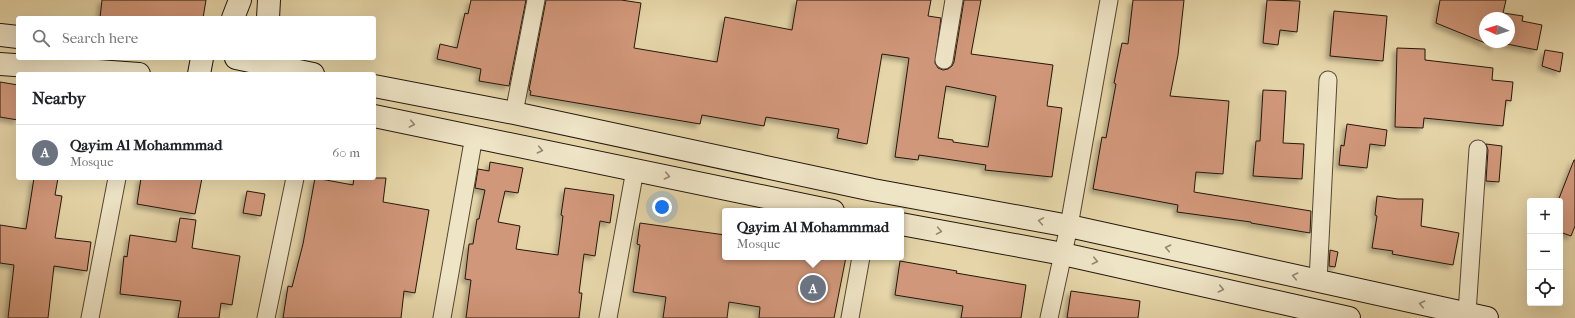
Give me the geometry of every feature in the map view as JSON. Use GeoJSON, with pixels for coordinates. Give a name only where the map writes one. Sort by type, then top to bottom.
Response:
{"type":"FeatureCollection","features":[{"type":"Feature","properties":{"kind":"street"},"geometry":{"type":"LineString","coordinates":[[234,16],[240,0]]}},
{"type":"Feature","properties":{"kind":"street"},"geometry":{"type":"LineString","coordinates":[[268,16],[269,0]]}},
{"type":"Feature","properties":{"kind":"street"},"geometry":{"type":"LineString","coordinates":[[514,113],[536,0]]}},
{"type":"Feature","properties":{"kind":"street"},"geometry":{"type":"LineString","coordinates":[[944,60],[954,0]]}},
{"type":"Feature","properties":{"kind":"street"},"geometry":{"type":"LineString","coordinates":[[1049,318],[1069,226],[1109,0]]}},
{"type":"Feature","properties":{"kind":"street"},"geometry":{"type":"LineString","coordinates":[[0,35],[16,37]]}},
{"type":"Feature","properties":{"kind":"street"},"geometry":{"type":"LineString","coordinates":[[199,72],[202,60]]}},
{"type":"Feature","properties":{"kind":"street"},"geometry":{"type":"LineString","coordinates":[[246,60],[304,72]]}},
{"type":"Feature","properties":{"kind":"street"},"geometry":{"type":"LineString","coordinates":[[0,64],[110,72]]}},
{"type":"Feature","properties":{"kind":"street"},"geometry":{"type":"LineString","coordinates":[[1318,281],[1328,80]]}},
{"type":"Feature","properties":{"kind":"street"},"geometry":{"type":"LineString","coordinates":[[376,86],[514,113],[873,190],[1069,226],[1477,316],[1478,148]]}},
{"type":"Feature","properties":{"kind":"street"},"geometry":{"type":"LineString","coordinates":[[376,116],[819,208]]}},
{"type":"Feature","properties":{"kind":"street"},"geometry":{"type":"LineString","coordinates":[[442,318],[474,136]]}},
{"type":"Feature","properties":{"kind":"street"},"geometry":{"type":"LineString","coordinates":[[608,318],[635,170]]}},
{"type":"Feature","properties":{"kind":"street"},"geometry":{"type":"LineString","coordinates":[[90,318],[117,180]]}},
{"type":"Feature","properties":{"kind":"street"},"geometry":{"type":"LineString","coordinates":[[266,318],[295,180]]}},
{"type":"Feature","properties":{"kind":"street"},"geometry":{"type":"LineString","coordinates":[[904,225],[1063,254],[1349,318]]}},
{"type":"Feature","properties":{"kind":"street"},"geometry":{"type":"LineString","coordinates":[[850,318],[860,260]]}},
{"type":"Feature","properties":{"kind":"building"},"geometry":{"type":"Polygon","coordinates":[[[102,0],[206,0],[203,16],[100,16],[102,0]]]}},
{"type":"Feature","properties":{"kind":"building"},"geometry":{"type":"Polygon","coordinates":[[[471,0],[526,0],[509,86],[479,81],[481,69],[437,59],[440,44],[457,48],[465,13],[468,14],[471,0]]]}},
{"type":"Feature","properties":{"kind":"building"},"geometry":{"type":"Polygon","coordinates":[[[546,0],[621,0],[641,3],[634,48],[717,62],[725,17],[792,30],[797,0],[931,0],[928,16],[941,18],[935,63],[938,68],[943,70],[948,69],[954,62],[964,0],[981,0],[971,54],[1053,65],[1047,106],[1062,108],[1052,177],[985,170],[986,165],[919,155],[918,160],[895,157],[909,58],[882,54],[867,144],[837,138],[839,129],[766,117],[764,126],[702,115],[700,124],[530,95],[531,91],[529,90],[546,0]],[[946,86],[938,138],[953,140],[953,142],[988,147],[996,96],[946,86]]]}},
{"type":"Feature","properties":{"kind":"building"},"geometry":{"type":"Polygon","coordinates":[[[1133,0],[1184,0],[1178,55],[1170,96],[1229,101],[1223,174],[1196,172],[1194,192],[1311,211],[1310,233],[1251,222],[1177,212],[1178,205],[1093,189],[1102,137],[1106,138],[1116,84],[1114,83],[1122,43],[1128,44],[1133,0]]]}},
{"type":"Feature","properties":{"kind":"building"},"geometry":{"type":"Polygon","coordinates":[[[1267,0],[1300,1],[1297,32],[1280,30],[1278,45],[1263,43],[1267,0]]]}},
{"type":"Feature","properties":{"kind":"building"},"geometry":{"type":"Polygon","coordinates":[[[1440,0],[1506,0],[1503,12],[1479,12],[1479,40],[1436,23],[1440,0]]]}},
{"type":"Feature","properties":{"kind":"building"},"geometry":{"type":"Polygon","coordinates":[[[1334,11],[1387,16],[1383,61],[1330,56],[1334,11]]]}},
{"type":"Feature","properties":{"kind":"building"},"geometry":{"type":"Polygon","coordinates":[[[1515,15],[1523,16],[1522,21],[1542,25],[1537,50],[1515,46],[1515,15]]]}},
{"type":"Feature","properties":{"kind":"building"},"geometry":{"type":"Polygon","coordinates":[[[1397,48],[1425,49],[1425,60],[1493,68],[1492,80],[1513,82],[1511,101],[1506,100],[1503,126],[1424,118],[1423,128],[1395,127],[1397,48]]]}},
{"type":"Feature","properties":{"kind":"building"},"geometry":{"type":"Polygon","coordinates":[[[1545,50],[1563,53],[1560,72],[1542,66],[1545,50]]]}},
{"type":"Feature","properties":{"kind":"building"},"geometry":{"type":"Polygon","coordinates":[[[0,82],[16,85],[16,120],[0,117],[0,82]]]}},
{"type":"Feature","properties":{"kind":"building"},"geometry":{"type":"Polygon","coordinates":[[[1263,90],[1286,91],[1283,143],[1304,144],[1302,179],[1253,176],[1256,141],[1260,141],[1263,90]]]}},
{"type":"Feature","properties":{"kind":"building"},"geometry":{"type":"Polygon","coordinates":[[[1347,124],[1387,130],[1385,146],[1370,144],[1367,168],[1339,165],[1341,145],[1344,146],[1347,124]]]}},
{"type":"Feature","properties":{"kind":"building"},"geometry":{"type":"Polygon","coordinates":[[[1486,144],[1502,146],[1499,182],[1486,181],[1488,150],[1486,144]]]}},
{"type":"Feature","properties":{"kind":"building"},"geometry":{"type":"Polygon","coordinates":[[[1575,160],[1575,226],[1571,236],[1563,233],[1563,198],[1559,198],[1575,160]]]}},
{"type":"Feature","properties":{"kind":"building"},"geometry":{"type":"Polygon","coordinates":[[[490,162],[523,168],[518,193],[505,191],[498,222],[520,226],[516,249],[558,255],[565,188],[614,195],[610,223],[600,221],[595,256],[584,254],[579,293],[582,293],[579,318],[466,318],[471,280],[465,279],[469,244],[473,244],[477,219],[479,219],[485,190],[475,188],[478,169],[489,171],[490,162]]]}},
{"type":"Feature","properties":{"kind":"building"},"geometry":{"type":"Polygon","coordinates":[[[376,178],[386,178],[383,202],[429,210],[415,293],[404,291],[401,318],[283,318],[288,286],[292,287],[303,244],[315,180],[326,180],[353,185],[354,180],[376,180],[376,178]]]}},
{"type":"Feature","properties":{"kind":"building"},"geometry":{"type":"Polygon","coordinates":[[[34,180],[58,180],[55,195],[62,196],[55,238],[91,242],[87,271],[54,266],[48,318],[8,318],[14,265],[0,263],[0,225],[26,229],[34,180]]]}},
{"type":"Feature","properties":{"kind":"building"},"geometry":{"type":"Polygon","coordinates":[[[141,180],[202,180],[195,214],[137,204],[141,180]]]}},
{"type":"Feature","properties":{"kind":"building"},"geometry":{"type":"Polygon","coordinates":[[[247,191],[265,194],[261,216],[243,213],[247,191]]]}},
{"type":"Feature","properties":{"kind":"building"},"geometry":{"type":"Polygon","coordinates":[[[1377,196],[1398,199],[1423,199],[1421,226],[1459,233],[1453,265],[1392,254],[1393,251],[1372,248],[1377,216],[1375,215],[1377,196]]]}},
{"type":"Feature","properties":{"kind":"building"},"geometry":{"type":"Polygon","coordinates":[[[180,218],[196,220],[192,248],[240,256],[232,305],[221,303],[219,318],[178,318],[181,301],[120,294],[124,256],[127,257],[130,235],[176,242],[180,218]]]}},
{"type":"Feature","properties":{"kind":"building"},"geometry":{"type":"Polygon","coordinates":[[[640,223],[722,235],[722,260],[845,260],[834,318],[759,318],[760,307],[729,302],[727,318],[663,318],[666,297],[633,292],[640,245],[637,244],[640,223]]]}},
{"type":"Feature","properties":{"kind":"building"},"geometry":{"type":"Polygon","coordinates":[[[1330,250],[1338,252],[1335,267],[1329,266],[1330,250]]]}},
{"type":"Feature","properties":{"kind":"building"},"geometry":{"type":"Polygon","coordinates":[[[900,261],[957,271],[956,273],[1026,285],[1021,318],[961,318],[963,306],[895,295],[900,261]]]}},
{"type":"Feature","properties":{"kind":"building"},"geometry":{"type":"Polygon","coordinates":[[[1071,291],[1140,301],[1138,318],[1067,318],[1071,291]]]}},
{"type":"Feature","properties":{"kind":"place","name":"Qayim Al Mohammmad"},"geometry":{"type":"Point","coordinates":[813,288]}}]}
